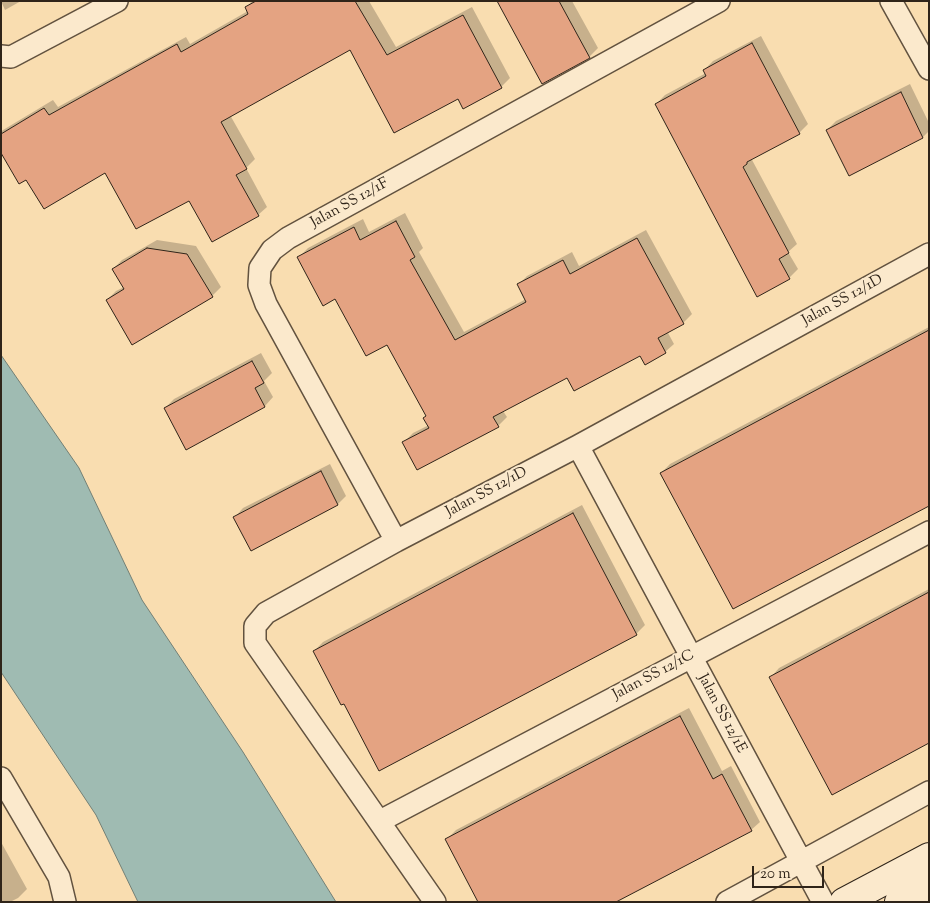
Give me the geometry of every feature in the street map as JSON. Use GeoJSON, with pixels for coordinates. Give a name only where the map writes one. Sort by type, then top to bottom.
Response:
{"type":"FeatureCollection","features":[{"type":"Feature","properties":{"kind":"street"},"geometry":{"type":"LineString","coordinates":[[1,56],[12,56],[117,1]]}},
{"type":"Feature","properties":{"kind":"street","name":"Jalan SS 12/1F"},"geometry":{"type":"LineString","coordinates":[[396,541],[266,304],[259,285],[260,268],[272,250],[288,238],[718,1]]}},
{"type":"Feature","properties":{"kind":"street"},"geometry":{"type":"LineString","coordinates":[[891,1],[929,69]]}},
{"type":"Feature","properties":{"kind":"street","name":"Jalan SS 12/1D"},"geometry":{"type":"LineString","coordinates":[[436,902],[255,643],[255,626],[266,613],[396,541],[578,446],[929,254]]}},
{"type":"Feature","properties":{"kind":"street","name":"Jalan SS 12/1E"},"geometry":{"type":"LineString","coordinates":[[578,446],[823,902]]}},
{"type":"Feature","properties":{"kind":"street","name":"Jalan SS 12/1C"},"geometry":{"type":"LineString","coordinates":[[380,821],[929,532]]}},
{"type":"Feature","properties":{"kind":"street"},"geometry":{"type":"LineString","coordinates":[[1,778],[59,877],[65,902]]}},
{"type":"Feature","properties":{"kind":"street"},"geometry":{"type":"LineString","coordinates":[[727,902],[929,792]]}},
{"type":"Feature","properties":{"kind":"street"},"geometry":{"type":"LineString","coordinates":[[844,902],[929,857]]}},
{"type":"Feature","properties":{"kind":"street"},"geometry":{"type":"LineString","coordinates":[[899,902],[929,887]]}},
{"type":"Feature","properties":{"kind":"water"},"geometry":{"type":"Polygon","coordinates":[[[1,355],[79,468],[142,600],[243,752],[336,902],[138,902],[96,815],[1,672],[1,355]]]}},
{"type":"Feature","properties":{"kind":"building"},"geometry":{"type":"Polygon","coordinates":[[[256,1],[355,1],[387,55],[463,15],[502,88],[463,109],[458,99],[394,133],[350,50],[221,122],[247,169],[236,175],[259,216],[212,242],[189,201],[136,229],[105,173],[44,209],[26,180],[19,184],[1,153],[1,134],[44,108],[49,115],[177,44],[181,52],[248,14],[245,7],[256,1]]]}},
{"type":"Feature","properties":{"kind":"building"},"geometry":{"type":"Polygon","coordinates":[[[497,1],[559,1],[590,58],[542,84],[497,1]]]}},
{"type":"Feature","properties":{"kind":"building"},"geometry":{"type":"Polygon","coordinates":[[[752,43],[800,134],[747,162],[743,167],[789,253],[779,259],[790,279],[757,297],[655,104],[706,76],[703,70],[752,43]]]}},
{"type":"Feature","properties":{"kind":"building"},"geometry":{"type":"Polygon","coordinates":[[[901,92],[923,138],[849,176],[826,130],[901,92]]]}},
{"type":"Feature","properties":{"kind":"building"},"geometry":{"type":"Polygon","coordinates":[[[396,221],[415,257],[410,260],[455,340],[526,302],[517,284],[563,260],[570,274],[637,238],[684,324],[658,338],[666,353],[645,365],[640,356],[574,391],[567,378],[493,417],[499,427],[417,470],[402,442],[429,428],[423,418],[426,416],[387,345],[366,356],[335,299],[323,306],[297,257],[354,227],[360,240],[396,221]]]}},
{"type":"Feature","properties":{"kind":"building"},"geometry":{"type":"Polygon","coordinates":[[[147,248],[187,254],[213,297],[132,345],[106,300],[124,289],[112,269],[147,248]]]}},
{"type":"Feature","properties":{"kind":"building"},"geometry":{"type":"Polygon","coordinates":[[[929,330],[929,506],[733,609],[660,473],[929,330]]]}},
{"type":"Feature","properties":{"kind":"building"},"geometry":{"type":"Polygon","coordinates":[[[252,361],[264,383],[255,388],[265,407],[186,450],[164,408],[252,361]]]}},
{"type":"Feature","properties":{"kind":"building"},"geometry":{"type":"Polygon","coordinates":[[[321,471],[338,505],[251,551],[233,517],[321,471]]]}},
{"type":"Feature","properties":{"kind":"building"},"geometry":{"type":"Polygon","coordinates":[[[573,513],[637,635],[379,771],[344,704],[341,705],[313,651],[573,513]]]}},
{"type":"Feature","properties":{"kind":"building"},"geometry":{"type":"Polygon","coordinates":[[[929,592],[929,743],[832,795],[769,677],[929,592]]]}},
{"type":"Feature","properties":{"kind":"building"},"geometry":{"type":"Polygon","coordinates":[[[680,716],[713,779],[722,774],[752,831],[616,902],[478,902],[445,839],[680,716]]]}}]}
